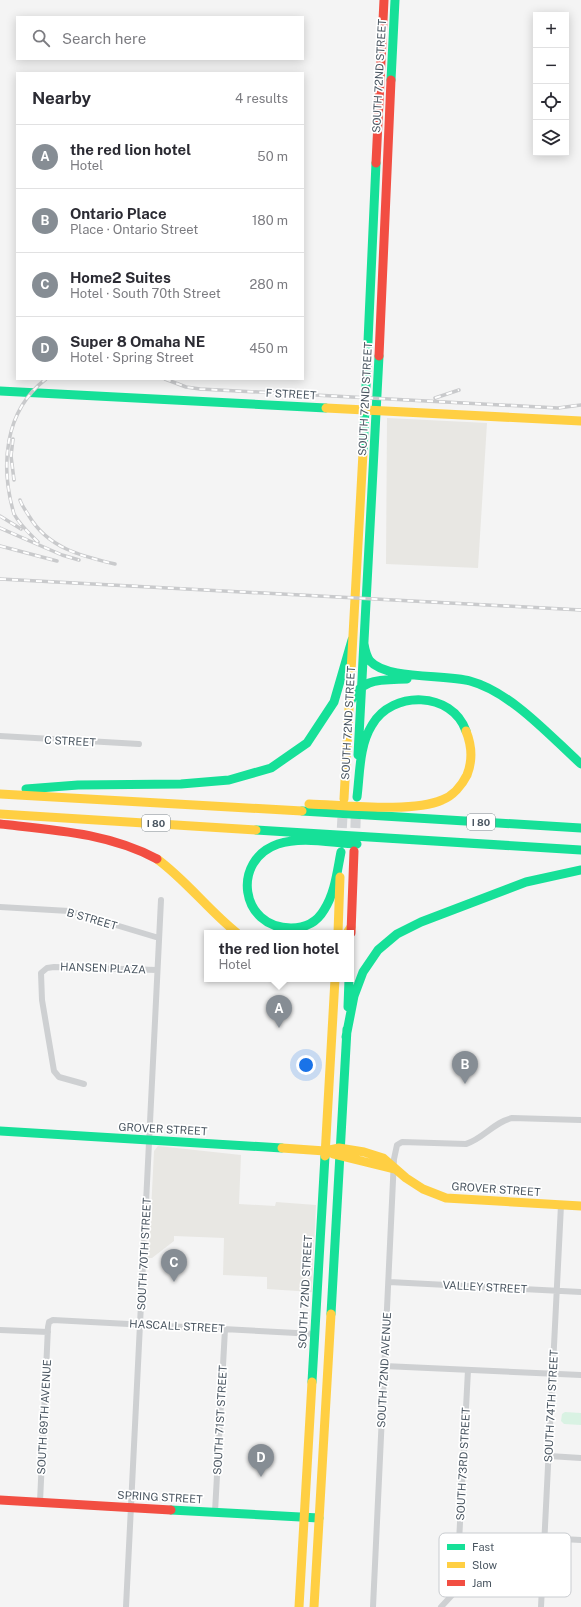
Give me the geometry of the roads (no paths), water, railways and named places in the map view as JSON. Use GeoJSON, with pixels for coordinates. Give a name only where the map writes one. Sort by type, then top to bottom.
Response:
{"type":"FeatureCollection","features":[{"type":"Feature","properties":{"kind":"main road","name":"SOUTH 72ND STREET"},"geometry":{"type":"LineString","coordinates":[[344,799],[366,409],[375,169],[384,0]]}},
{"type":"Feature","properties":{"kind":"main road","name":"SOUTH 72ND STREET"},"geometry":{"type":"LineString","coordinates":[[314,808],[431,806],[451,796],[464,782],[471,765],[472,742],[464,724],[448,708],[430,700],[412,699],[393,705],[378,716],[371,727],[365,742],[357,798],[364,631],[377,410],[386,170],[395,0]]}},
{"type":"Feature","properties":{"kind":"main road"},"geometry":{"type":"LineString","coordinates":[[381,60],[392,61]]}},
{"type":"Feature","properties":{"kind":"main road"},"geometry":{"type":"LineString","coordinates":[[375,169],[386,170]]}},
{"type":"Feature","properties":{"kind":"main road","name":"F STREET"},"geometry":{"type":"LineString","coordinates":[[0,391],[581,421]]}},
{"type":"Feature","properties":{"kind":"main road"},"geometry":{"type":"LineString","coordinates":[[0,794],[58,785],[136,786],[207,783],[240,779],[263,772],[291,758],[321,728],[341,689],[352,640]]}},
{"type":"Feature","properties":{"kind":"main road"},"geometry":{"type":"LineString","coordinates":[[364,644],[369,660],[383,670],[470,681],[487,687],[504,698],[581,764]]}},
{"type":"Feature","properties":{"kind":"main road"},"geometry":{"type":"LineString","coordinates":[[349,705],[351,696],[362,685],[379,681],[408,679],[470,681]]}},
{"type":"Feature","properties":{"kind":"main road","name":"I 80"},"geometry":{"type":"LineString","coordinates":[[0,794],[314,808],[381,816],[581,828]]}},
{"type":"Feature","properties":{"kind":"main road","name":"I 80"},"geometry":{"type":"LineString","coordinates":[[0,814],[312,837],[544,847],[581,850]]}},
{"type":"Feature","properties":{"kind":"main road"},"geometry":{"type":"LineString","coordinates":[[0,824],[87,834],[118,841],[141,850],[181,877],[234,930]]}},
{"type":"Feature","properties":{"kind":"main road"},"geometry":{"type":"LineString","coordinates":[[312,837],[273,846],[258,857],[250,869],[246,883],[249,901],[258,916],[270,925],[284,929],[298,928],[310,923],[320,916],[332,893],[341,851],[338,930]]}},
{"type":"Feature","properties":{"kind":"main road"},"geometry":{"type":"LineString","coordinates":[[350,930],[354,851]]}},
{"type":"Feature","properties":{"kind":"main road"},"geometry":{"type":"LineString","coordinates":[[346,1037],[354,996],[363,972],[378,950],[397,934],[421,922],[526,882],[581,870]]}},
{"type":"Feature","properties":{"kind":"main road","name":"SOUTH 72ND STREET"},"geometry":{"type":"LineString","coordinates":[[299,1606],[335,982]]}},
{"type":"Feature","properties":{"kind":"main road"},"geometry":{"type":"LineString","coordinates":[[314,1607],[349,982]]}},
{"type":"Feature","properties":{"kind":"main road","name":"GROVER STREET"},"geometry":{"type":"LineString","coordinates":[[0,1131],[339,1152],[364,1152],[383,1158],[394,1169],[416,1185],[446,1198],[581,1206]]}},
{"type":"Feature","properties":{"kind":"main road"},"geometry":{"type":"LineString","coordinates":[[315,1334],[321,1337],[329,1348]]}},
{"type":"Feature","properties":{"kind":"main road","name":"SPRING STREET"},"geometry":{"type":"LineString","coordinates":[[0,1500],[318,1518]]}},
{"type":"Feature","properties":{"kind":"street","name":"C STREET"},"geometry":{"type":"LineString","coordinates":[[0,736],[139,744]]}},
{"type":"Feature","properties":{"kind":"street","name":"SOUTH 70TH STREET"},"geometry":{"type":"LineString","coordinates":[[126,1607],[161,900]]}},
{"type":"Feature","properties":{"kind":"street","name":"B STREET"},"geometry":{"type":"LineString","coordinates":[[0,907],[69,911],[159,938]]}},
{"type":"Feature","properties":{"kind":"street","name":"HANSEN PLAZA"},"geometry":{"type":"LineString","coordinates":[[84,1084],[57,1075],[54,1071],[41,994],[41,973],[47,968],[54,966],[157,970]]}},
{"type":"Feature","properties":{"kind":"street","name":"SOUTH 72ND AVENUE"},"geometry":{"type":"LineString","coordinates":[[373,1607],[394,1169],[397,1145],[402,1142],[466,1144],[475,1141],[503,1122],[512,1118],[581,1120]]}},
{"type":"Feature","properties":{"kind":"street","name":"SOUTH 74TH STREET"},"geometry":{"type":"LineString","coordinates":[[544,1533],[561,1205]]}},
{"type":"Feature","properties":{"kind":"street","name":"VALLEY STREET"},"geometry":{"type":"LineString","coordinates":[[389,1282],[581,1292]]}},
{"type":"Feature","properties":{"kind":"street","name":"HASCALL STREET"},"geometry":{"type":"LineString","coordinates":[[48,1332],[49,1322],[56,1319],[315,1334]]}},
{"type":"Feature","properties":{"kind":"street","name":"SOUTH 71ST STREET"},"geometry":{"type":"LineString","coordinates":[[215,1512],[225,1329]]}},
{"type":"Feature","properties":{"kind":"street"},"geometry":{"type":"LineString","coordinates":[[0,1330],[48,1332]]}},
{"type":"Feature","properties":{"kind":"street","name":"SOUTH 69TH AVENUE"},"geometry":{"type":"LineString","coordinates":[[40,1502],[48,1332]]}},
{"type":"Feature","properties":{"kind":"street"},"geometry":{"type":"LineString","coordinates":[[384,1366],[581,1375]]}},
{"type":"Feature","properties":{"kind":"street","name":"SOUTH 73RD STREET"},"geometry":{"type":"LineString","coordinates":[[459,1533],[468,1370]]}},
{"type":"Feature","properties":{"kind":"street"},"geometry":{"type":"LineString","coordinates":[[549,1456],[581,1458]]}},
{"type":"Feature","properties":{"kind":"street"},"geometry":{"type":"LineString","coordinates":[[571,1539],[581,1540]]}},
{"type":"Feature","properties":{"kind":"street","name":"SOUTH 73RD STREET"},"geometry":{"type":"LineString","coordinates":[[443,1605],[450,1597]]}},
{"type":"Feature","properties":{"kind":"street","name":"SOUTH 74TH STREET"},"geometry":{"type":"LineString","coordinates":[[541,1597],[541,1607]]}},
{"type":"Feature","properties":{"kind":"tunnel"},"geometry":{"type":"LineString","coordinates":[[341,843],[343,807]]}},
{"type":"Feature","properties":{"kind":"tunnel"},"geometry":{"type":"LineString","coordinates":[[355,843],[356,807]]}},
{"type":"Feature","properties":{"kind":"railway"},"geometry":{"type":"LineString","coordinates":[[38,542],[14,514],[7,477],[7,459],[9,440],[21,407],[32,392],[45,380]]}},
{"type":"Feature","properties":{"kind":"railway"},"geometry":{"type":"LineString","coordinates":[[168,380],[186,387],[200,389],[558,408],[581,405]]}},
{"type":"Feature","properties":{"kind":"railway"},"geometry":{"type":"LineString","coordinates":[[435,398],[459,390]]}},
{"type":"Feature","properties":{"kind":"railway"},"geometry":{"type":"LineString","coordinates":[[13,439],[11,456],[14,480]]}},
{"type":"Feature","properties":{"kind":"railway"},"geometry":{"type":"LineString","coordinates":[[20,500],[37,527],[56,543],[78,554],[115,564]]}},
{"type":"Feature","properties":{"kind":"railway"},"geometry":{"type":"LineString","coordinates":[[0,516],[21,529]]}},
{"type":"Feature","properties":{"kind":"railway"},"geometry":{"type":"LineString","coordinates":[[0,528],[62,555],[79,560]]}},
{"type":"Feature","properties":{"kind":"railway"},"geometry":{"type":"LineString","coordinates":[[0,546],[57,561]]}},
{"type":"Feature","properties":{"kind":"railway"},"geometry":{"type":"LineString","coordinates":[[0,579],[581,610]]}},
{"type":"Feature","properties":{"kind":"place","name":"the red lion hotel"},"geometry":{"type":"Point","coordinates":[279,1028]}},
{"type":"Feature","properties":{"kind":"place","name":"Ontario Place"},"geometry":{"type":"Point","coordinates":[465,1084]}},
{"type":"Feature","properties":{"kind":"place","name":"Home2 Suites"},"geometry":{"type":"Point","coordinates":[174,1282]}},
{"type":"Feature","properties":{"kind":"place","name":"Super 8 Omaha NE"},"geometry":{"type":"Point","coordinates":[261,1477]}}]}
